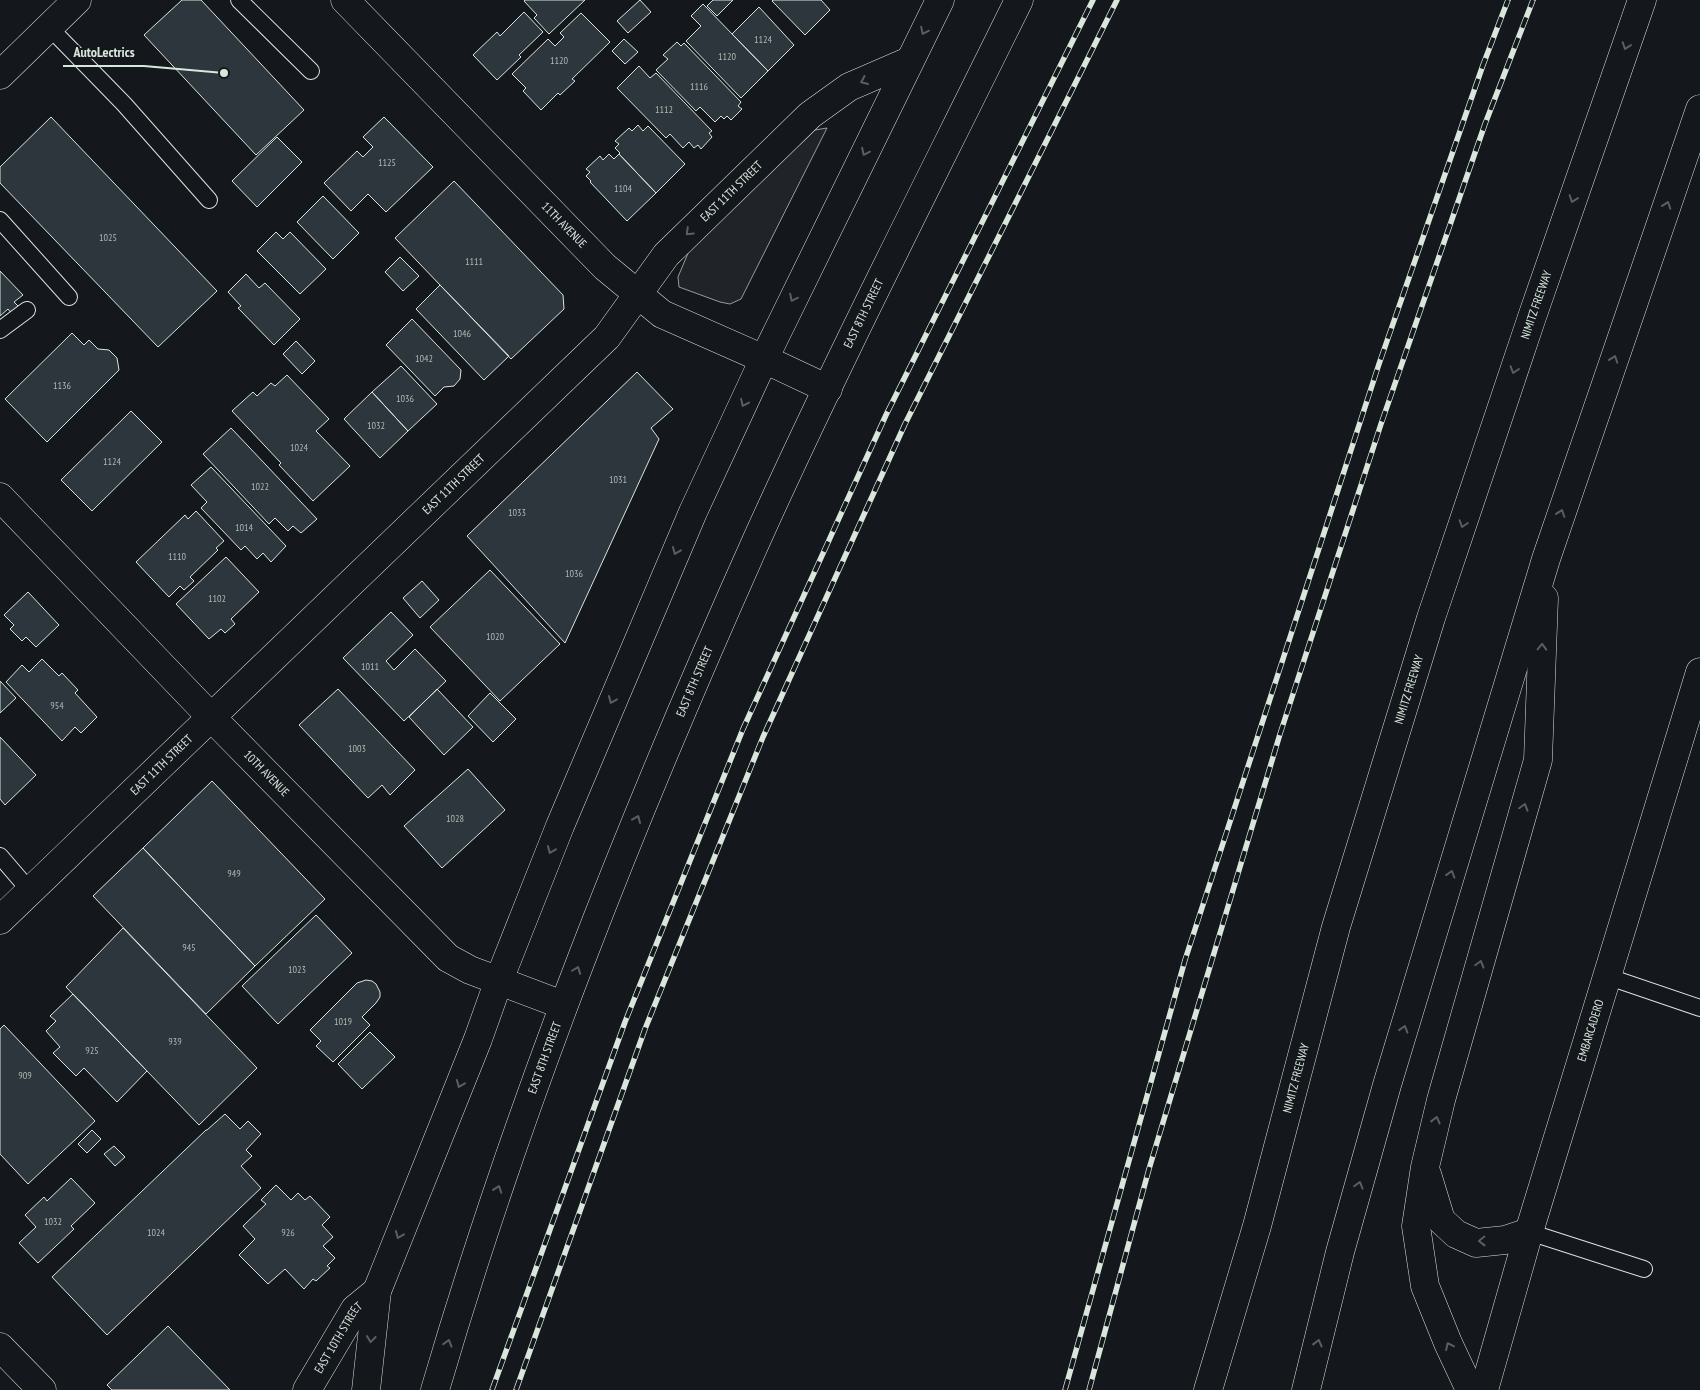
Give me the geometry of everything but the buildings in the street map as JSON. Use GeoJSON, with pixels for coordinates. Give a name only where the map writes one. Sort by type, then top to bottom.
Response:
{"type":"FeatureCollection","features":[{"type":"Feature","properties":{"kind":"main road"},"geometry":{"type":"LineString","coordinates":[[0,74],[77,0]]}},
{"type":"Feature","properties":{"kind":"main road","name":"11TH AVENUE"},"geometry":{"type":"LineString","coordinates":[[345,0],[605,267],[662,314],[828,389]]}},
{"type":"Feature","properties":{"kind":"main road"},"geometry":{"type":"LineString","coordinates":[[366,1390],[377,1291],[478,1039],[499,980],[560,826],[693,512],[764,359],[940,0]]}},
{"type":"Feature","properties":{"kind":"main road","name":"EAST 8TH STREET"},"geometry":{"type":"LineString","coordinates":[[435,1390],[458,1309],[486,1224],[563,1005],[693,686],[758,537],[828,389],[1019,0]]}},
{"type":"Feature","properties":{"kind":"main road","name":"NIMITZ FREEWAY"},"geometry":{"type":"LineString","coordinates":[[1208,1390],[1257,1226],[1336,927],[1431,618],[1532,317],[1642,0]]}},
{"type":"Feature","properties":{"kind":"main road","name":"EAST 11TH STREET"},"geometry":{"type":"LineString","coordinates":[[0,920],[607,336],[666,255],[810,115],[849,87],[909,61]]}},
{"type":"Feature","properties":{"kind":"main road"},"geometry":{"type":"LineString","coordinates":[[1306,1390],[1340,1252],[1387,1085],[1546,559],[1700,109]]}},
{"type":"Feature","properties":{"kind":"main road","name":"10TH AVENUE"},"geometry":{"type":"LineString","coordinates":[[0,497],[448,958],[470,970],[563,1005]]}},
{"type":"Feature","properties":{"kind":"main road"},"geometry":{"type":"LineString","coordinates":[[1470,1390],[1448,1343],[1425,1286],[1416,1226],[1425,1167],[1444,1090],[1538,760],[1546,559]]}},
{"type":"Feature","properties":{"kind":"main road","name":"EMBARCADERO"},"geometry":{"type":"LineString","coordinates":[[1484,1390],[1606,976],[1700,672]]}},
{"type":"Feature","properties":{"kind":"main road"},"geometry":{"type":"LineString","coordinates":[[1425,1167],[1441,1220],[1456,1234],[1476,1243],[1505,1240],[1529,1232]]}},
{"type":"Feature","properties":{"kind":"main road","name":"EAST 10TH STREET"},"geometry":{"type":"LineString","coordinates":[[307,1390],[355,1309],[377,1291]]}},
{"type":"Feature","properties":{"kind":"main road"},"geometry":{"type":"LineString","coordinates":[[0,1346],[42,1390]]}},
{"type":"Feature","properties":{"kind":"lane"},"geometry":{"type":"LineString","coordinates":[[238,0],[311,71]]}},
{"type":"Feature","properties":{"kind":"lane"},"geometry":{"type":"LineString","coordinates":[[49,26],[124,104],[209,200]]}},
{"type":"Feature","properties":{"kind":"lane"},"geometry":{"type":"LineString","coordinates":[[0,220],[69,297]]}},
{"type":"Feature","properties":{"kind":"lane"},"geometry":{"type":"LineString","coordinates":[[0,330],[27,310]]}},
{"type":"Feature","properties":{"kind":"lane"},"geometry":{"type":"LineString","coordinates":[[0,856],[30,891]]}},
{"type":"Feature","properties":{"kind":"lane"},"geometry":{"type":"LineString","coordinates":[[1606,976],[1700,1008]]}},
{"type":"Feature","properties":{"kind":"lane"},"geometry":{"type":"LineString","coordinates":[[1529,1232],[1644,1269]]}},
{"type":"Feature","properties":{"kind":"shaded area"},"geometry":{"type":"Polygon","coordinates":[[[827,128],[741,299],[730,304],[679,287],[678,277],[691,246],[815,130],[827,128]]]}},
{"type":"Feature","properties":{"kind":"railway"},"geometry":{"type":"LineString","coordinates":[[492,1390],[625,1022],[743,729],[886,415],[1093,0]]}},
{"type":"Feature","properties":{"kind":"railway"},"geometry":{"type":"LineString","coordinates":[[516,1390],[645,1029],[763,737],[905,424],[1117,0]]}},
{"type":"Feature","properties":{"kind":"railway"},"geometry":{"type":"LineString","coordinates":[[1065,1390],[1185,960],[1379,364],[1483,65],[1508,0]]}},
{"type":"Feature","properties":{"kind":"railway"},"geometry":{"type":"LineString","coordinates":[[1089,1390],[1149,1169],[1280,734],[1381,424],[1485,124],[1533,0]]}},
{"type":"Feature","properties":{"kind":"place","name":"AutoLectrics"},"geometry":{"type":"Point","coordinates":[224,73]}}]}
